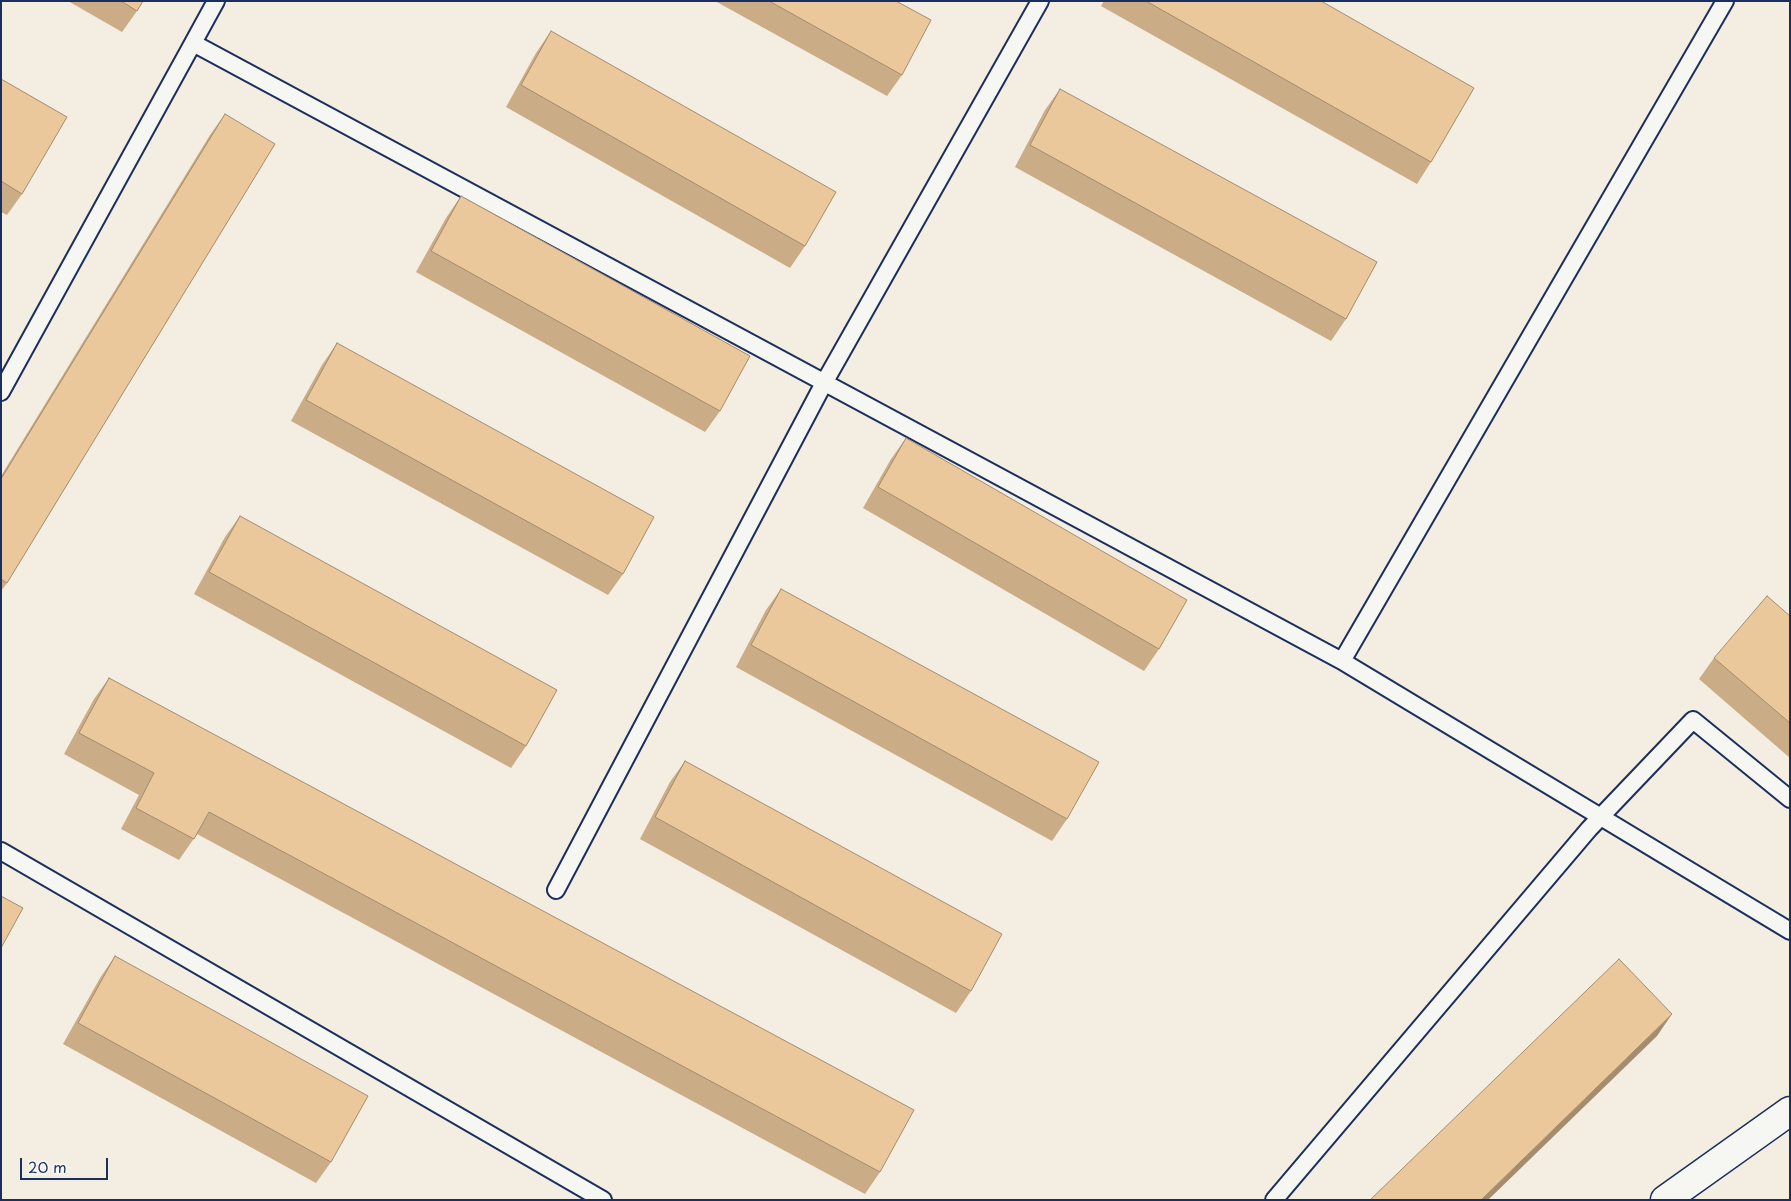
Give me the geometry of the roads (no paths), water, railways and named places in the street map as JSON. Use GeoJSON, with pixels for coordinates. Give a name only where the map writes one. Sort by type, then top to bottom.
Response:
{"type":"FeatureCollection","features":[{"type":"Feature","properties":{"kind":"street"},"geometry":{"type":"LineString","coordinates":[[1665,1200],[1790,1111]]}},
{"type":"Feature","properties":{"kind":"lane"},"geometry":{"type":"LineString","coordinates":[[1,392],[216,1]]}},
{"type":"Feature","properties":{"kind":"lane"},"geometry":{"type":"LineString","coordinates":[[556,890],[824,382],[1040,1]]}},
{"type":"Feature","properties":{"kind":"lane"},"geometry":{"type":"LineString","coordinates":[[1342,661],[1725,1]]}},
{"type":"Feature","properties":{"kind":"lane"},"geometry":{"type":"LineString","coordinates":[[193,43],[1342,661],[1790,931]]}},
{"type":"Feature","properties":{"kind":"lane"},"geometry":{"type":"LineString","coordinates":[[1274,1200],[1600,817],[1693,720],[1790,799]]}},
{"type":"Feature","properties":{"kind":"lane"},"geometry":{"type":"LineString","coordinates":[[1,851],[603,1200]]}}]}
